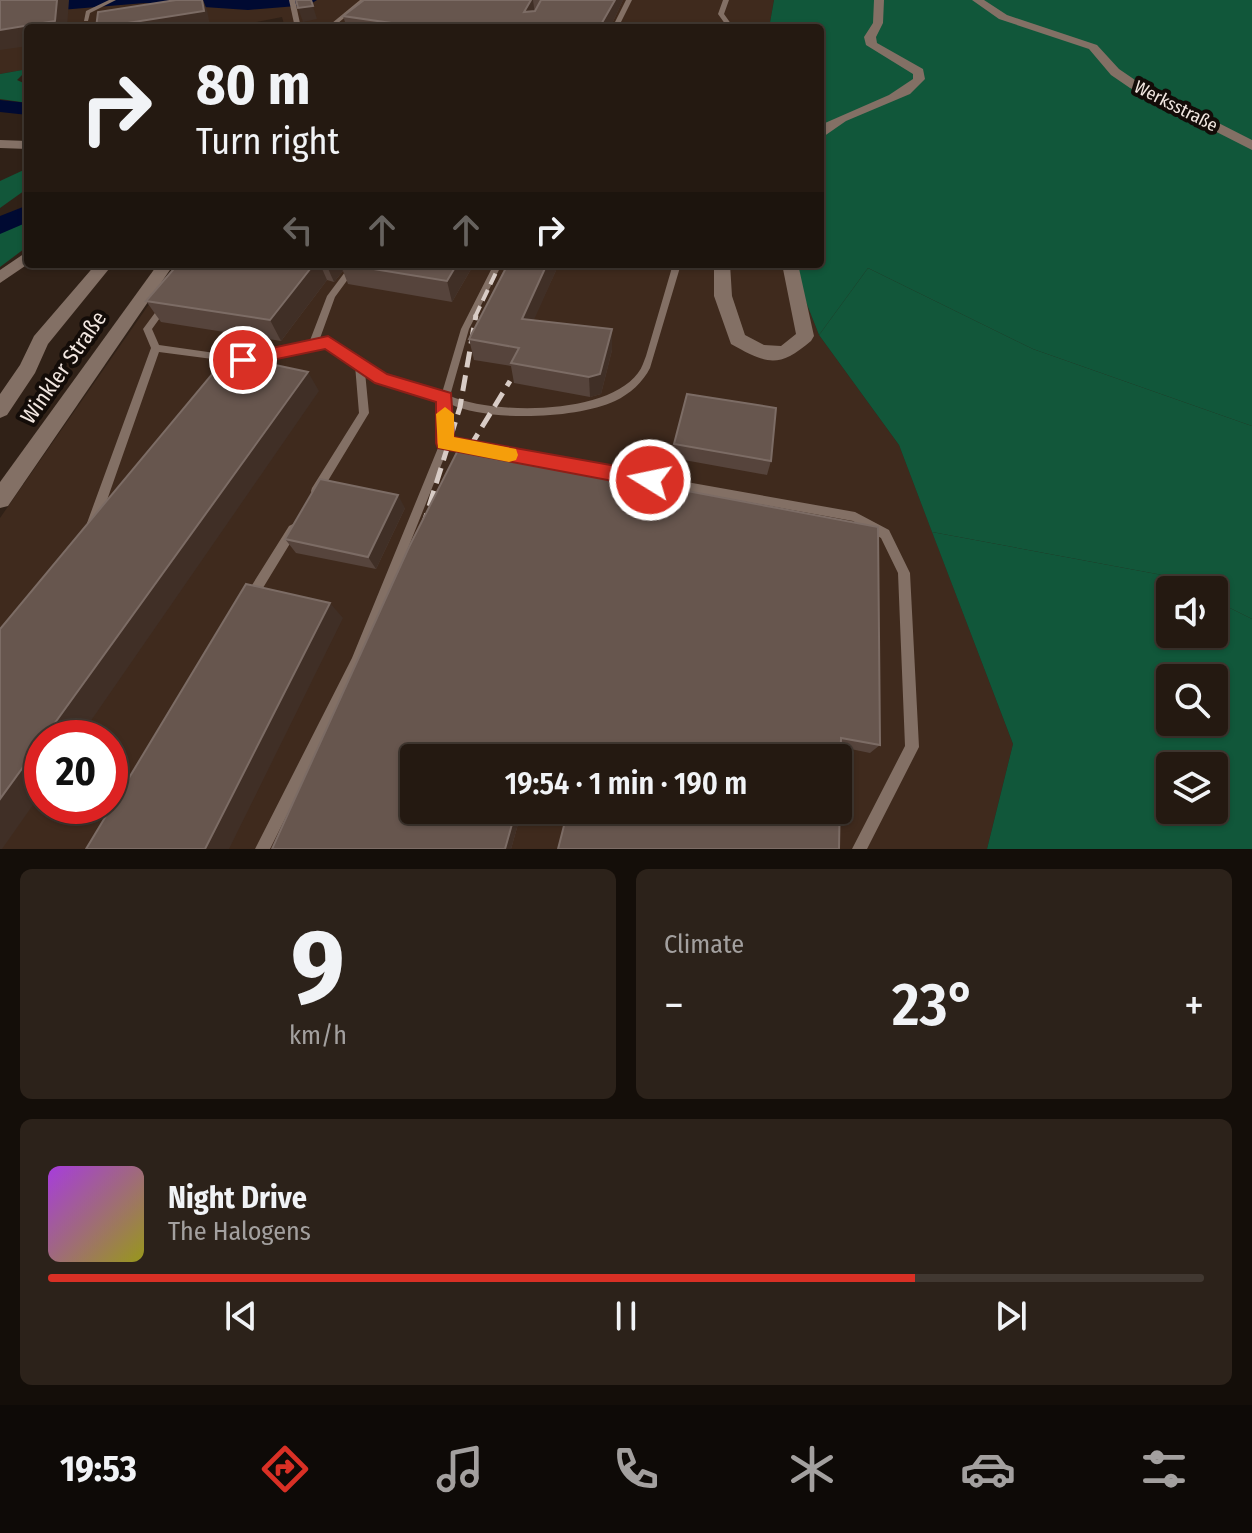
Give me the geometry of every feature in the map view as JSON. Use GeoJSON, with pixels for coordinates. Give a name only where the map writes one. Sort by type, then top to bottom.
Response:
{"type":"FeatureCollection","features":[{"type":"Feature","properties":{"kind":"street"},"geometry":{"type":"LineString","coordinates":[[824,132],[843,118],[917,83],[919,72],[872,45],[870,37],[878,23],[879,0]]}},
{"type":"Feature","properties":{"kind":"street","name":"Werksstraße"},"geometry":{"type":"LineString","coordinates":[[977,0],[1003,17],[1093,47],[1115,72],[1134,85],[1252,146]]}},
{"type":"Feature","properties":{"kind":"street"},"geometry":{"type":"LineString","coordinates":[[0,144],[24,145]]}},
{"type":"Feature","properties":{"kind":"street"},"geometry":{"type":"LineString","coordinates":[[0,278],[24,259]]}},
{"type":"Feature","properties":{"kind":"street","name":"Winkler Straße"},"geometry":{"type":"LineString","coordinates":[[0,410],[28,368],[40,341],[102,268]]}},
{"type":"Feature","properties":{"kind":"street","name":"Winkler Straße"},"geometry":{"type":"LineString","coordinates":[[0,499],[163,268]]}},
{"type":"Feature","properties":{"kind":"street"},"geometry":{"type":"LineString","coordinates":[[722,268],[723,296],[737,339],[761,352],[785,353],[805,336],[791,268]]}},
{"type":"Feature","properties":{"kind":"lane"},"geometry":{"type":"LineString","coordinates":[[86,20],[88,12],[113,0]]}},
{"type":"Feature","properties":{"kind":"lane"},"geometry":{"type":"LineString","coordinates":[[334,24],[363,0]]}},
{"type":"Feature","properties":{"kind":"lane"},"geometry":{"type":"LineString","coordinates":[[617,24],[629,0]]}},
{"type":"Feature","properties":{"kind":"lane"},"geometry":{"type":"LineString","coordinates":[[726,0],[721,14],[728,24]]}},
{"type":"Feature","properties":{"kind":"lane"},"geometry":{"type":"LineString","coordinates":[[292,4],[297,24]]}},
{"type":"Feature","properties":{"kind":"lane"},"geometry":{"type":"LineString","coordinates":[[312,346],[331,296],[352,268]]}},
{"type":"Feature","properties":{"kind":"lane"},"geometry":{"type":"LineString","coordinates":[[262,849],[357,662],[445,443],[445,398],[465,329],[496,268]]}},
{"type":"Feature","properties":{"kind":"lane"},"geometry":{"type":"LineString","coordinates":[[156,348],[243,360],[328,342],[381,378],[445,398],[460,407],[490,413],[568,407],[610,400],[643,374],[674,268]]}},
{"type":"Feature","properties":{"kind":"lane"},"geometry":{"type":"LineString","coordinates":[[88,536],[156,348],[147,329],[171,297]]}},
{"type":"Feature","properties":{"kind":"lane"},"geometry":{"type":"LineString","coordinates":[[307,506],[364,413],[360,364]]}},
{"type":"Feature","properties":{"kind":"lane"},"geometry":{"type":"LineString","coordinates":[[445,443],[855,517],[885,534],[904,573],[912,747],[859,849]]}},
{"type":"Feature","properties":{"kind":"lane"},"geometry":{"type":"LineString","coordinates":[[241,613],[299,520]]}},
{"type":"Feature","properties":{"kind":"shaded area"},"geometry":{"type":"Polygon","coordinates":[[[0,0],[774,0],[770,24],[284,24],[282,17],[247,24],[24,24],[24,70],[0,74],[0,0]]]}},
{"type":"Feature","properties":{"kind":"shaded area"},"geometry":{"type":"Polygon","coordinates":[[[174,268],[793,268],[819,335],[899,445],[1013,744],[987,849],[0,849],[0,518],[174,268]]]}},
{"type":"Feature","properties":{"kind":"green space"},"geometry":{"type":"Polygon","coordinates":[[[774,0],[1252,0],[1252,426],[1033,349],[868,268],[819,335],[793,268],[824,268],[824,24],[770,24],[774,0]]]}},
{"type":"Feature","properties":{"kind":"green space"},"geometry":{"type":"Polygon","coordinates":[[[24,70],[17,80],[24,83],[24,102],[0,99],[0,74],[24,70]]]}},
{"type":"Feature","properties":{"kind":"green space"},"geometry":{"type":"Polygon","coordinates":[[[24,170],[24,191],[0,208],[0,181],[24,170]]]}},
{"type":"Feature","properties":{"kind":"green space"},"geometry":{"type":"Polygon","coordinates":[[[24,217],[24,249],[0,267],[0,230],[24,217]]]}},
{"type":"Feature","properties":{"kind":"green space"},"geometry":{"type":"Polygon","coordinates":[[[868,268],[1033,349],[1252,426],[1252,619],[1228,607],[1228,576],[1164,576],[932,532],[899,445],[819,335],[868,268]]]}},
{"type":"Feature","properties":{"kind":"green space"},"geometry":{"type":"Polygon","coordinates":[[[932,532],[1164,576],[1156,576],[1156,648],[1228,648],[1228,607],[1252,619],[1252,849],[987,849],[1013,744],[932,532]]]}},
{"type":"Feature","properties":{"kind":"building"},"geometry":{"type":"Polygon","coordinates":[[[0,0],[57,0],[55,21],[0,30],[0,0]]]}},
{"type":"Feature","properties":{"kind":"building"},"geometry":{"type":"Polygon","coordinates":[[[176,0],[202,0],[204,11],[121,24],[96,24],[98,12],[176,0]]]}},
{"type":"Feature","properties":{"kind":"building"},"geometry":{"type":"Polygon","coordinates":[[[296,0],[311,0],[313,6],[298,8],[296,0]]]}},
{"type":"Feature","properties":{"kind":"building"},"geometry":{"type":"Polygon","coordinates":[[[364,0],[531,0],[524,12],[535,11],[541,0],[615,0],[601,24],[398,24],[343,16],[364,0]]]}},
{"type":"Feature","properties":{"kind":"building"},"geometry":{"type":"Polygon","coordinates":[[[175,268],[311,268],[270,320],[146,301],[175,268]]]}},
{"type":"Feature","properties":{"kind":"building"},"geometry":{"type":"Polygon","coordinates":[[[367,268],[455,268],[447,281],[367,268]]]}},
{"type":"Feature","properties":{"kind":"building"},"geometry":{"type":"Polygon","coordinates":[[[506,268],[545,268],[522,319],[612,329],[600,374],[589,377],[511,363],[519,348],[469,339],[506,268]]]}},
{"type":"Feature","properties":{"kind":"building"},"geometry":{"type":"Polygon","coordinates":[[[228,355],[308,372],[57,720],[24,720],[24,766],[0,799],[0,629],[228,355]]]}},
{"type":"Feature","properties":{"kind":"building"},"geometry":{"type":"Polygon","coordinates":[[[687,394],[776,408],[771,461],[674,444],[687,394]]]}},
{"type":"Feature","properties":{"kind":"building"},"geometry":{"type":"Polygon","coordinates":[[[459,448],[878,527],[880,745],[841,738],[841,744],[400,744],[400,824],[512,824],[505,849],[272,849],[409,547],[459,448]]]}},
{"type":"Feature","properties":{"kind":"building"},"geometry":{"type":"Polygon","coordinates":[[[320,479],[398,495],[368,557],[285,539],[320,479]]]}},
{"type":"Feature","properties":{"kind":"building"},"geometry":{"type":"Polygon","coordinates":[[[246,584],[330,603],[205,849],[86,849],[101,824],[128,824],[128,779],[246,584]]]}},
{"type":"Feature","properties":{"kind":"building"},"geometry":{"type":"Polygon","coordinates":[[[564,824],[839,824],[839,849],[558,849],[564,824]]]}},
{"type":"Feature","properties":{"kind":"waterway"},"geometry":{"type":"LineString","coordinates":[[0,10],[139,0]]}},
{"type":"Feature","properties":{"kind":"waterway"},"geometry":{"type":"LineString","coordinates":[[151,0],[248,5],[309,0]]}},
{"type":"Feature","properties":{"kind":"waterway"},"geometry":{"type":"LineString","coordinates":[[0,106],[24,109]]}},
{"type":"Feature","properties":{"kind":"waterway"},"geometry":{"type":"LineString","coordinates":[[0,226],[24,214]]}},
{"type":"Feature","properties":{"kind":"railway"},"geometry":{"type":"LineString","coordinates":[[475,317],[498,268]]}},
{"type":"Feature","properties":{"kind":"railway"},"geometry":{"type":"LineString","coordinates":[[422,529],[460,407],[476,315]]}},
{"type":"Feature","properties":{"kind":"railway"},"geometry":{"type":"LineString","coordinates":[[457,468],[510,381]]}},
{"type":"Feature","properties":{"kind":"slow traffic"},"geometry":{"type":"LineString","coordinates":[[445,414],[445,443],[509,455]]}},
{"type":"Feature","properties":{"kind":"route"},"geometry":{"type":"LineString","coordinates":[[243,360],[328,342],[381,378],[445,398],[445,443],[650,480]]}}]}
